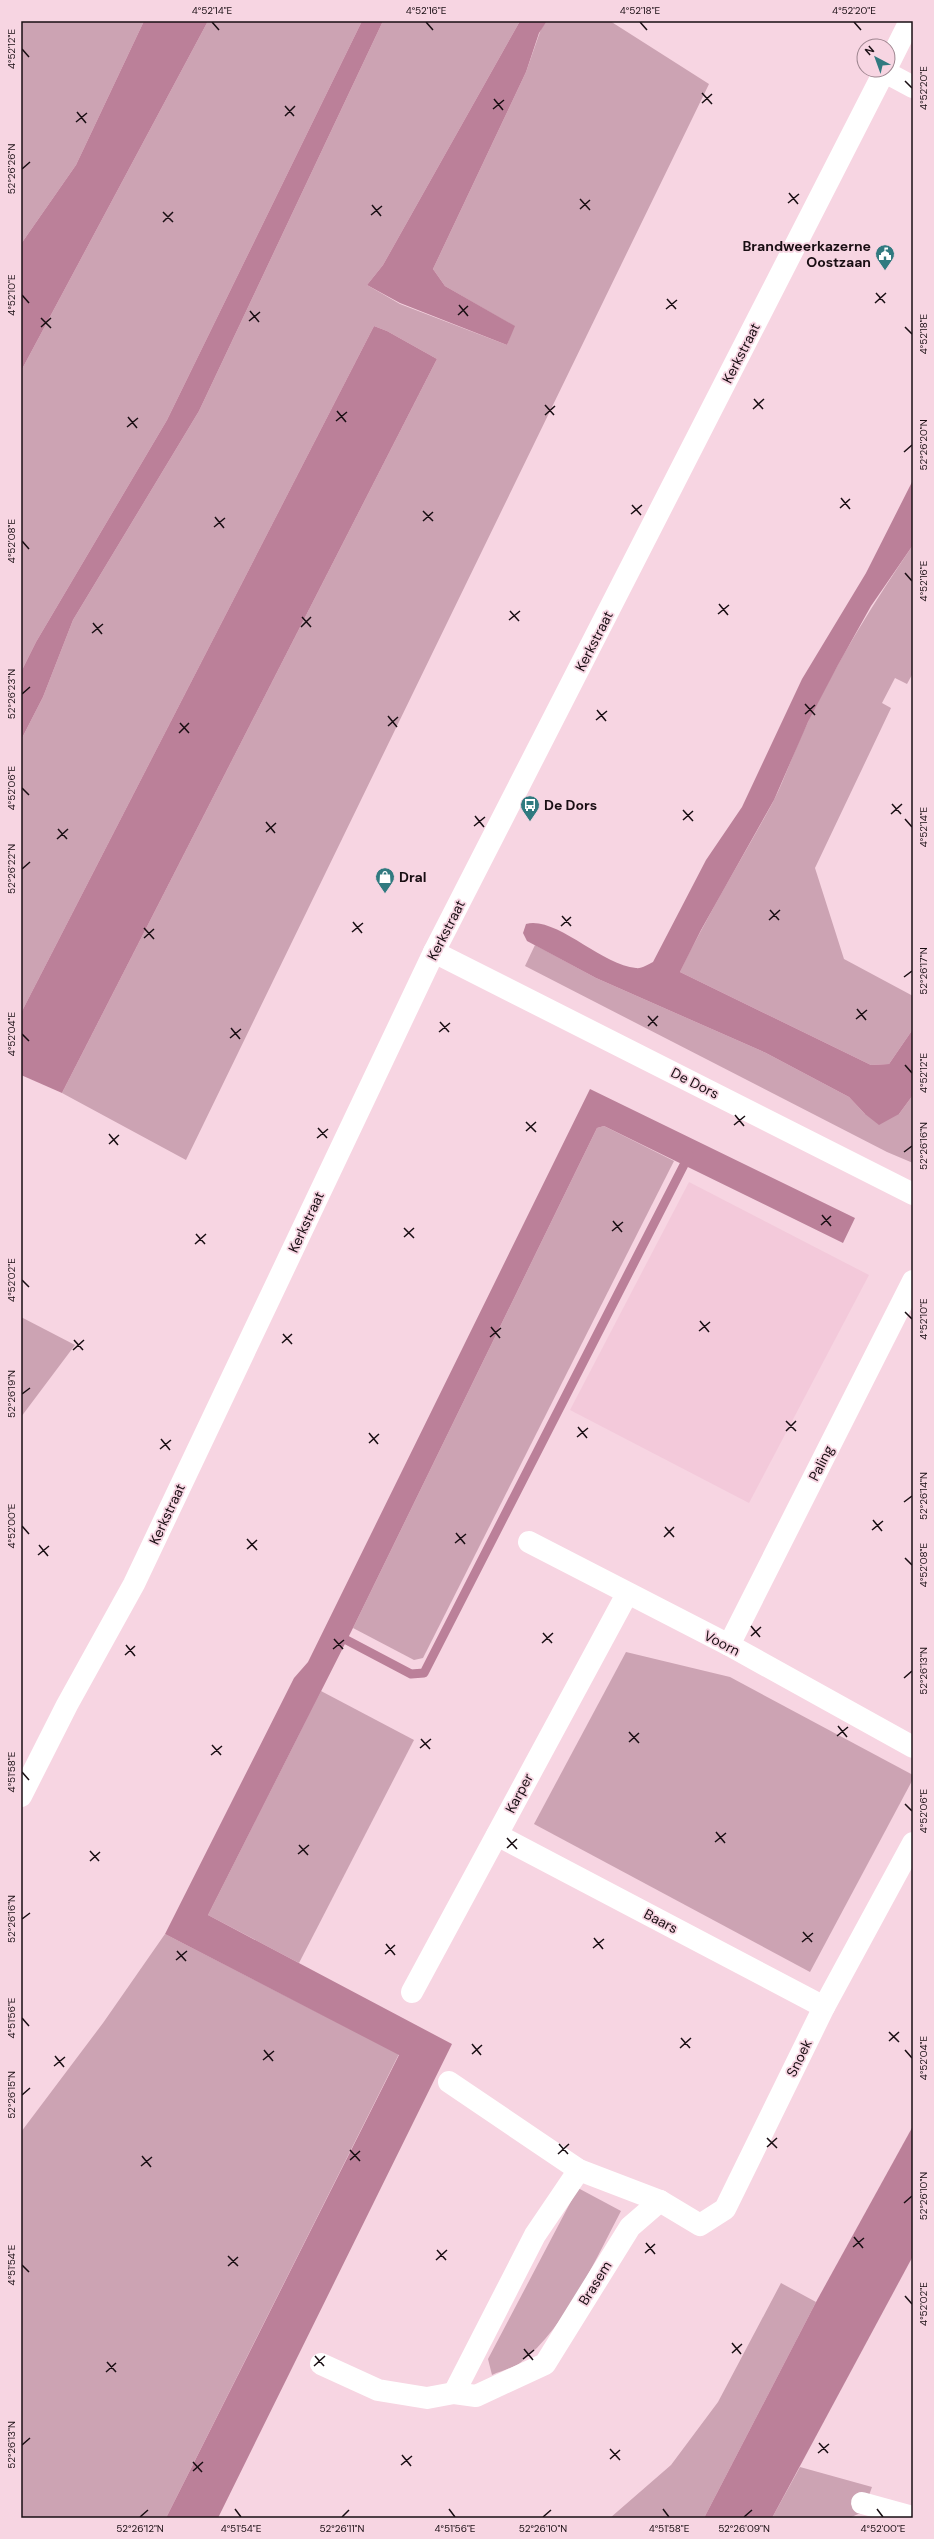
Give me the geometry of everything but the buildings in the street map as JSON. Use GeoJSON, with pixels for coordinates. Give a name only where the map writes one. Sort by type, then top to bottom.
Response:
{"type":"FeatureCollection","features":[{"type":"Feature","properties":{"kind":"street","name":"Kerkstraat"},"geometry":{"type":"LineString","coordinates":[[896,49],[910,21]]}},
{"type":"Feature","properties":{"kind":"street"},"geometry":{"type":"LineString","coordinates":[[896,76],[913,87]]}},
{"type":"Feature","properties":{"kind":"street","name":"Kerkstraat"},"geometry":{"type":"LineString","coordinates":[[21,1796],[67,1705],[134,1584],[434,952],[881,78]]}},
{"type":"Feature","properties":{"kind":"street","name":"De Dors"},"geometry":{"type":"LineString","coordinates":[[434,952],[913,1194]]}},
{"type":"Feature","properties":{"kind":"street","name":"Paling"},"geometry":{"type":"LineString","coordinates":[[729,1645],[913,1281]]}},
{"type":"Feature","properties":{"kind":"street","name":"Voorn"},"geometry":{"type":"LineString","coordinates":[[529,1542],[627,1594],[729,1645],[913,1747]]}},
{"type":"Feature","properties":{"kind":"street","name":"Karper"},"geometry":{"type":"LineString","coordinates":[[412,1992],[627,1594]]}},
{"type":"Feature","properties":{"kind":"street","name":"Baars"},"geometry":{"type":"LineString","coordinates":[[497,1835],[824,2007]]}},
{"type":"Feature","properties":{"kind":"street","name":"Snoek"},"geometry":{"type":"LineString","coordinates":[[660,2201],[700,2225],[725,2209],[824,2007],[913,1843]]}},
{"type":"Feature","properties":{"kind":"street"},"geometry":{"type":"LineString","coordinates":[[449,2082],[579,2170],[660,2201]]}},
{"type":"Feature","properties":{"kind":"street"},"geometry":{"type":"LineString","coordinates":[[454,2393],[535,2235],[579,2170]]}},
{"type":"Feature","properties":{"kind":"street","name":"Brasem"},"geometry":{"type":"LineString","coordinates":[[321,2364],[378,2390],[427,2398],[454,2393],[476,2396],[545,2364],[630,2227],[660,2201]]}},
{"type":"Feature","properties":{"kind":"street"},"geometry":{"type":"LineString","coordinates":[[862,2503],[913,2517]]}},
{"type":"Feature","properties":{"kind":"shaded area"},"geometry":{"type":"Polygon","coordinates":[[[21,21],[144,21],[76,165],[21,244],[21,21]]]}},
{"type":"Feature","properties":{"kind":"shaded area"},"geometry":{"type":"Polygon","coordinates":[[[144,21],[208,21],[21,371],[21,244],[76,165],[144,21]]]}},
{"type":"Feature","properties":{"kind":"shaded area"},"geometry":{"type":"Polygon","coordinates":[[[208,21],[362,21],[167,420],[36,642],[21,672],[21,371],[208,21]]]}},
{"type":"Feature","properties":{"kind":"shaded area"},"geometry":{"type":"Polygon","coordinates":[[[362,21],[383,21],[199,411],[73,620],[43,697],[21,740],[21,672],[36,642],[167,420],[362,21]]]}},
{"type":"Feature","properties":{"kind":"shaded area"},"geometry":{"type":"Polygon","coordinates":[[[383,21],[520,21],[383,265],[367,285],[400,304],[507,345],[514,326],[445,286],[433,269],[526,72],[541,29],[547,21],[610,21],[709,84],[186,1160],[62,1093],[437,359],[387,331],[374,326],[21,1013],[21,740],[43,697],[73,620],[199,411],[383,21]]]}},
{"type":"Feature","properties":{"kind":"shaded area"},"geometry":{"type":"Polygon","coordinates":[[[520,21],[547,21],[539,33],[526,72],[433,269],[445,286],[515,326],[507,345],[400,303],[367,285],[383,265],[520,21]]]}},
{"type":"Feature","properties":{"kind":"shaded area"},"geometry":{"type":"Polygon","coordinates":[[[374,326],[387,331],[437,359],[62,1093],[21,1075],[21,1013],[374,326]]]}},
{"type":"Feature","properties":{"kind":"shaded area"},"geometry":{"type":"Polygon","coordinates":[[[913,480],[913,545],[871,606],[838,665],[808,722],[774,800],[701,930],[680,972],[871,1065],[889,1064],[913,1029],[913,1095],[899,1114],[879,1125],[865,1114],[849,1097],[766,1053],[596,978],[527,941],[523,933],[526,924],[538,923],[551,927],[565,934],[608,959],[622,965],[638,968],[653,962],[706,860],[742,807],[802,679],[866,573],[913,480]]]}},
{"type":"Feature","properties":{"kind":"shaded area"},"geometry":{"type":"Polygon","coordinates":[[[913,545],[913,673],[907,684],[895,678],[882,703],[891,708],[815,868],[844,959],[913,996],[913,1029],[889,1064],[871,1065],[680,972],[773,802],[803,732],[844,654],[884,588],[913,545]]]}},
{"type":"Feature","properties":{"kind":"shaded area"},"geometry":{"type":"Polygon","coordinates":[[[535,945],[596,978],[766,1053],[849,1097],[865,1114],[899,1114],[913,1095],[913,1163],[887,1152],[525,966],[535,945]]]}},
{"type":"Feature","properties":{"kind":"shaded area"},"geometry":{"type":"Polygon","coordinates":[[[590,1089],[855,1218],[843,1243],[604,1126],[597,1128],[353,1628],[208,1915],[452,2044],[218,2518],[166,2518],[399,2055],[165,1934],[294,1678],[308,1662],[590,1089]]]}},
{"type":"Feature","properties":{"kind":"shaded area"},"geometry":{"type":"Polygon","coordinates":[[[604,1126],[674,1161],[423,1658],[414,1660],[353,1628],[597,1128],[604,1126]]]}},
{"type":"Feature","properties":{"kind":"shaded area"},"geometry":{"type":"Polygon","coordinates":[[[689,1182],[869,1275],[749,1503],[570,1410],[689,1182]]]}},
{"type":"Feature","properties":{"kind":"shaded area"},"geometry":{"type":"Polygon","coordinates":[[[21,1317],[75,1345],[21,1417],[21,1317]]]}},
{"type":"Feature","properties":{"kind":"shaded area"},"geometry":{"type":"Polygon","coordinates":[[[626,1652],[730,1677],[913,1775],[913,1779],[810,1972],[534,1824],[626,1652]]]}},
{"type":"Feature","properties":{"kind":"shaded area"},"geometry":{"type":"Polygon","coordinates":[[[321,1691],[414,1740],[299,1963],[208,1915],[321,1691]]]}},
{"type":"Feature","properties":{"kind":"shaded area"},"geometry":{"type":"Polygon","coordinates":[[[165,1934],[399,2054],[166,2518],[21,2518],[21,2132],[103,2023],[165,1934]]]}},
{"type":"Feature","properties":{"kind":"shaded area"},"geometry":{"type":"Polygon","coordinates":[[[913,2126],[913,2256],[772,2518],[704,2518],[816,2302],[913,2126]]]}},
{"type":"Feature","properties":{"kind":"shaded area"},"geometry":{"type":"Polygon","coordinates":[[[578,2188],[621,2211],[578,2293],[551,2332],[536,2349],[520,2363],[492,2375],[488,2359],[578,2188]]]}},
{"type":"Feature","properties":{"kind":"shaded area"},"geometry":{"type":"Polygon","coordinates":[[[781,2283],[816,2302],[704,2518],[610,2518],[671,2465],[718,2402],[781,2283]]]}},
{"type":"Feature","properties":{"kind":"shaded area"},"geometry":{"type":"Polygon","coordinates":[[[800,2467],[872,2487],[863,2512],[849,2518],[772,2518],[800,2467]]]}},
{"type":"Feature","properties":{"kind":"waterway"},"geometry":{"type":"LineString","coordinates":[[337,1635],[411,1674],[424,1673],[689,1155]]}},
{"type":"Feature","properties":{"kind":"place","name":"Brandweerkazerne Oostzaan"},"geometry":{"type":"Point","coordinates":[885,271]}},
{"type":"Feature","properties":{"kind":"place","name":"De Dors"},"geometry":{"type":"Point","coordinates":[530,822]}},
{"type":"Feature","properties":{"kind":"place","name":"Dral"},"geometry":{"type":"Point","coordinates":[385,894]}}]}
